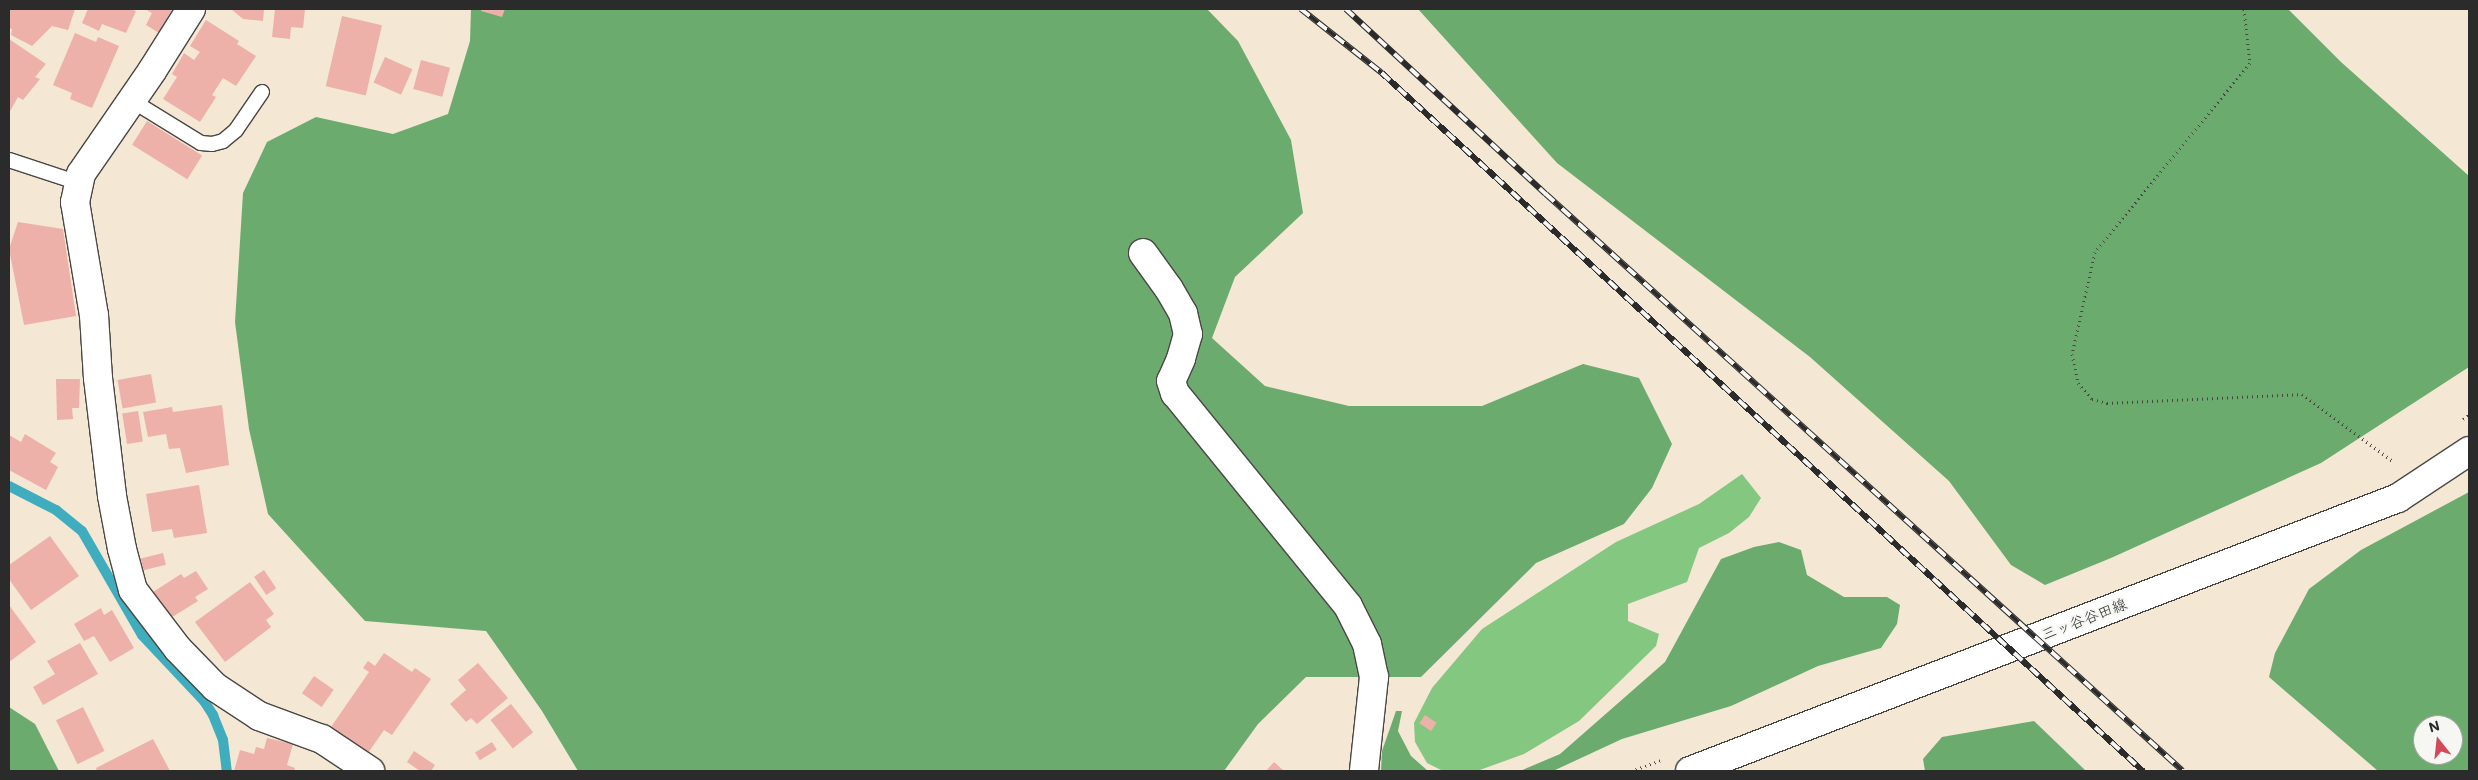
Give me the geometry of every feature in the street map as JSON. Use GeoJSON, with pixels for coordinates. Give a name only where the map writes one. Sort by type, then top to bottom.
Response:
{"type":"FeatureCollection","features":[{"type":"Feature","properties":{"kind":"street"},"geometry":{"type":"LineString","coordinates":[[192,9],[81,174],[74,202],[94,315],[98,378],[112,496],[122,549],[133,590],[178,649],[215,687],[259,716],[322,739],[370,771]]}},
{"type":"Feature","properties":{"kind":"street"},"geometry":{"type":"LineString","coordinates":[[1143,253],[1169,289],[1183,313],[1188,334],[1181,359],[1171,381],[1175,394],[1348,606],[1367,644],[1374,676],[1364,771]]}},
{"type":"Feature","properties":{"kind":"street","name":"三ッ谷谷田線"},"geometry":{"type":"LineString","coordinates":[[1690,771],[2398,498],[2469,451]]}},
{"type":"Feature","properties":{"kind":"lane"},"geometry":{"type":"LineString","coordinates":[[132,100],[201,143],[212,144],[222,141],[236,130],[262,92]]}},
{"type":"Feature","properties":{"kind":"lane"},"geometry":{"type":"LineString","coordinates":[[9,160],[79,183]]}},
{"type":"Feature","properties":{"kind":"path"},"geometry":{"type":"LineString","coordinates":[[2244,9],[2250,63],[2095,252],[2072,354],[2078,383],[2092,399],[2107,403],[2302,394],[2395,462]]}},
{"type":"Feature","properties":{"kind":"green space"},"geometry":{"type":"Polygon","coordinates":[[[471,9],[1207,9],[1238,41],[1291,140],[1303,213],[1235,277],[1212,338],[1265,386],[1349,406],[1482,406],[1583,364],[1639,378],[1672,444],[1652,488],[1624,524],[1536,563],[1421,677],[1306,677],[1258,724],[1224,771],[578,771],[542,711],[486,631],[365,621],[268,514],[249,429],[235,322],[243,193],[267,142],[316,117],[393,134],[448,114],[470,41],[471,9]]]}},
{"type":"Feature","properties":{"kind":"green space"},"geometry":{"type":"Polygon","coordinates":[[[1418,9],[2288,9],[2341,62],[2469,176],[2469,367],[2321,463],[2111,558],[2045,585],[2011,565],[1949,481],[1810,357],[1557,163],[1418,9]]]}},
{"type":"Feature","properties":{"kind":"green space"},"geometry":{"type":"Polygon","coordinates":[[[1742,474],[1761,498],[1749,517],[1729,533],[1699,548],[1687,582],[1628,604],[1628,621],[1659,634],[1656,646],[1579,721],[1524,754],[1477,771],[1443,771],[1427,763],[1415,742],[1414,723],[1432,688],[1482,629],[1616,542],[1699,504],[1742,474]]]}},
{"type":"Feature","properties":{"kind":"green space"},"geometry":{"type":"Polygon","coordinates":[[[2469,492],[2469,771],[2378,771],[2269,677],[2275,653],[2309,589],[2361,550],[2469,492]]]}},
{"type":"Feature","properties":{"kind":"green space"},"geometry":{"type":"Polygon","coordinates":[[[1779,542],[1801,550],[1807,575],[1844,597],[1887,597],[1900,605],[1897,624],[1881,648],[1818,666],[1731,706],[1622,739],[1553,771],[1520,771],[1560,754],[1665,662],[1721,559],[1754,547],[1779,542]]]}},
{"type":"Feature","properties":{"kind":"green space"},"geometry":{"type":"Polygon","coordinates":[[[9,707],[35,724],[59,771],[9,771],[9,707]]]}},
{"type":"Feature","properties":{"kind":"green space"},"geometry":{"type":"Polygon","coordinates":[[[1396,711],[1402,711],[1398,731],[1411,756],[1428,771],[1381,771],[1382,751],[1396,711]]]}},
{"type":"Feature","properties":{"kind":"green space"},"geometry":{"type":"Polygon","coordinates":[[[2034,721],[2086,771],[1925,771],[1923,759],[1942,737],[2034,721]]]}},
{"type":"Feature","properties":{"kind":"building"},"geometry":{"type":"Polygon","coordinates":[[[9,9],[75,9],[68,30],[52,26],[32,46],[11,35],[9,9]]]}},
{"type":"Feature","properties":{"kind":"building"},"geometry":{"type":"Polygon","coordinates":[[[88,9],[130,9],[136,11],[126,33],[102,24],[99,31],[82,23],[88,9]]]}},
{"type":"Feature","properties":{"kind":"building"},"geometry":{"type":"Polygon","coordinates":[[[145,9],[172,9],[159,33],[146,25],[152,13],[145,9]]]}},
{"type":"Feature","properties":{"kind":"building"},"geometry":{"type":"Polygon","coordinates":[[[231,9],[264,9],[263,21],[243,19],[231,9]]]}},
{"type":"Feature","properties":{"kind":"building"},"geometry":{"type":"Polygon","coordinates":[[[275,9],[305,9],[303,28],[291,27],[290,39],[272,37],[275,9]]]}},
{"type":"Feature","properties":{"kind":"building"},"geometry":{"type":"Polygon","coordinates":[[[481,9],[505,9],[502,17],[481,11],[481,9]]]}},
{"type":"Feature","properties":{"kind":"building"},"geometry":{"type":"Polygon","coordinates":[[[342,16],[382,25],[366,95],[326,86],[342,16]]]}},
{"type":"Feature","properties":{"kind":"building"},"geometry":{"type":"Polygon","coordinates":[[[206,20],[239,41],[237,44],[256,56],[236,86],[223,78],[212,95],[216,97],[200,122],[163,99],[177,77],[172,74],[184,53],[194,60],[200,52],[190,46],[206,20]]]}},
{"type":"Feature","properties":{"kind":"building"},"geometry":{"type":"Polygon","coordinates":[[[75,33],[96,42],[98,37],[119,46],[92,108],[70,99],[72,93],[53,85],[75,33]]]}},
{"type":"Feature","properties":{"kind":"building"},"geometry":{"type":"Polygon","coordinates":[[[9,39],[46,64],[35,77],[40,79],[23,100],[18,97],[9,113],[9,39]]]}},
{"type":"Feature","properties":{"kind":"building"},"geometry":{"type":"Polygon","coordinates":[[[385,57],[412,69],[401,95],[374,83],[385,57]]]}},
{"type":"Feature","properties":{"kind":"building"},"geometry":{"type":"Polygon","coordinates":[[[421,60],[450,68],[442,97],[413,89],[421,60]]]}},
{"type":"Feature","properties":{"kind":"building"},"geometry":{"type":"Polygon","coordinates":[[[147,121],[202,155],[187,179],[132,145],[147,121]]]}},
{"type":"Feature","properties":{"kind":"building"},"geometry":{"type":"Polygon","coordinates":[[[18,222],[63,229],[76,316],[24,325],[9,249],[18,222]]]}},
{"type":"Feature","properties":{"kind":"building"},"geometry":{"type":"Polygon","coordinates":[[[151,374],[156,403],[123,408],[118,380],[151,374]]]}},
{"type":"Feature","properties":{"kind":"building"},"geometry":{"type":"Polygon","coordinates":[[[56,379],[80,379],[79,408],[72,408],[73,419],[57,420],[56,379]]]}},
{"type":"Feature","properties":{"kind":"building"},"geometry":{"type":"Polygon","coordinates":[[[222,405],[229,465],[186,473],[180,448],[169,449],[166,434],[148,437],[143,412],[172,407],[173,412],[222,405]]]}},
{"type":"Feature","properties":{"kind":"building"},"geometry":{"type":"Polygon","coordinates":[[[138,411],[143,442],[127,444],[122,414],[138,411]]]}},
{"type":"Feature","properties":{"kind":"building"},"geometry":{"type":"Polygon","coordinates":[[[25,434],[56,453],[50,462],[58,467],[46,490],[9,470],[9,435],[21,442],[25,434]]]}},
{"type":"Feature","properties":{"kind":"building"},"geometry":{"type":"Polygon","coordinates":[[[199,485],[207,533],[174,538],[172,529],[152,532],[146,494],[199,485]]]}},
{"type":"Feature","properties":{"kind":"building"},"geometry":{"type":"Polygon","coordinates":[[[50,536],[79,576],[31,610],[9,579],[9,565],[50,536]]]}},
{"type":"Feature","properties":{"kind":"building"},"geometry":{"type":"Polygon","coordinates":[[[163,553],[166,565],[144,570],[141,559],[163,553]]]}},
{"type":"Feature","properties":{"kind":"building"},"geometry":{"type":"Polygon","coordinates":[[[264,570],[276,588],[266,595],[254,577],[264,570]]]}},
{"type":"Feature","properties":{"kind":"building"},"geometry":{"type":"Polygon","coordinates":[[[196,571],[208,589],[195,597],[198,601],[169,619],[153,592],[181,574],[184,578],[196,571]]]}},
{"type":"Feature","properties":{"kind":"building"},"geometry":{"type":"Polygon","coordinates":[[[250,582],[274,614],[266,620],[271,627],[225,662],[195,622],[250,582]]]}},
{"type":"Feature","properties":{"kind":"building"},"geometry":{"type":"Polygon","coordinates":[[[9,605],[36,642],[9,662],[9,605]]]}},
{"type":"Feature","properties":{"kind":"building"},"geometry":{"type":"Polygon","coordinates":[[[101,608],[104,615],[112,610],[134,648],[110,662],[94,636],[84,641],[74,624],[101,608]]]}},
{"type":"Feature","properties":{"kind":"building"},"geometry":{"type":"Polygon","coordinates":[[[80,643],[98,674],[43,705],[33,687],[55,674],[47,661],[80,643]]]}},
{"type":"Feature","properties":{"kind":"building"},"geometry":{"type":"Polygon","coordinates":[[[384,653],[412,672],[415,668],[431,679],[392,735],[384,730],[368,753],[331,727],[369,672],[363,668],[368,661],[375,666],[384,653]]]}},
{"type":"Feature","properties":{"kind":"building"},"geometry":{"type":"Polygon","coordinates":[[[478,663],[508,698],[477,724],[471,718],[466,722],[450,704],[466,690],[458,680],[478,663]]]}},
{"type":"Feature","properties":{"kind":"building"},"geometry":{"type":"Polygon","coordinates":[[[314,676],[334,690],[322,707],[302,693],[314,676]]]}},
{"type":"Feature","properties":{"kind":"building"},"geometry":{"type":"Polygon","coordinates":[[[511,704],[533,732],[513,748],[491,720],[511,704]]]}},
{"type":"Feature","properties":{"kind":"building"},"geometry":{"type":"Polygon","coordinates":[[[83,707],[104,751],[78,764],[56,720],[83,707]]]}},
{"type":"Feature","properties":{"kind":"building"},"geometry":{"type":"Polygon","coordinates":[[[1425,715],[1437,723],[1431,731],[1419,723],[1425,715]]]}},
{"type":"Feature","properties":{"kind":"building"},"geometry":{"type":"Polygon","coordinates":[[[267,738],[293,744],[287,765],[295,768],[294,771],[234,771],[240,750],[254,754],[256,747],[264,749],[267,738]]]}},
{"type":"Feature","properties":{"kind":"building"},"geometry":{"type":"Polygon","coordinates":[[[153,739],[170,771],[97,771],[96,768],[153,739]]]}},
{"type":"Feature","properties":{"kind":"building"},"geometry":{"type":"Polygon","coordinates":[[[492,742],[497,750],[480,760],[475,753],[492,742]]]}},
{"type":"Feature","properties":{"kind":"building"},"geometry":{"type":"Polygon","coordinates":[[[414,751],[435,765],[431,771],[420,771],[407,762],[414,751]]]}},
{"type":"Feature","properties":{"kind":"building"},"geometry":{"type":"Polygon","coordinates":[[[1274,762],[1284,771],[1266,771],[1274,762]]]}},
{"type":"Feature","properties":{"kind":"waterway"},"geometry":{"type":"LineString","coordinates":[[9,486],[56,510],[82,531],[142,635],[204,701],[213,715],[223,740],[227,771]]}},
{"type":"Feature","properties":{"kind":"railway"},"geometry":{"type":"LineString","coordinates":[[1301,9],[1382,73],[2143,771]]}},
{"type":"Feature","properties":{"kind":"railway"},"geometry":{"type":"LineString","coordinates":[[1346,9],[1546,194],[2183,771]]}}]}
